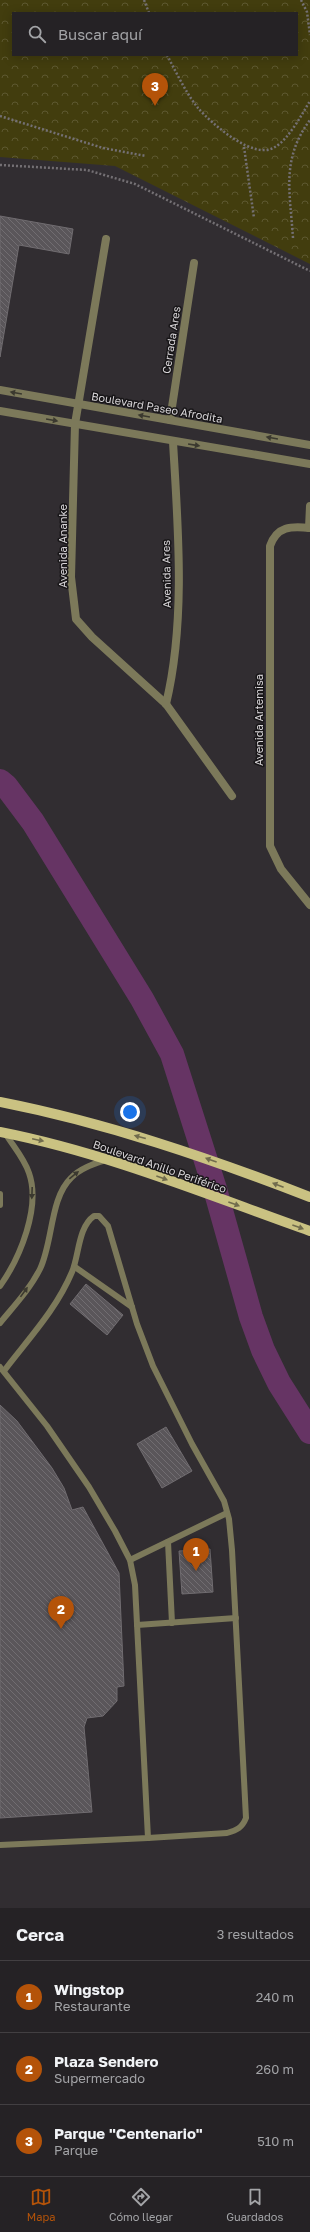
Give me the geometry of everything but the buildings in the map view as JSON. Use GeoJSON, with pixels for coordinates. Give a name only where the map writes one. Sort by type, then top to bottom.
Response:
{"type":"FeatureCollection","features":[{"type":"Feature","properties":{"kind":"main road","name":"Boulevard Anillo Periférico"},"geometry":{"type":"LineString","coordinates":[[0,1102],[64,1116],[178,1148],[310,1197]]}},
{"type":"Feature","properties":{"kind":"main road","name":"Boulevard Anillo Periférico"},"geometry":{"type":"LineString","coordinates":[[3,1133],[108,1159],[310,1231]]}},
{"type":"Feature","properties":{"kind":"street","name":"Avenida Ananke"},"geometry":{"type":"LineString","coordinates":[[106,239],[77,404],[75,424],[72,577],[76,619],[92,637],[166,704],[232,796]]}},
{"type":"Feature","properties":{"kind":"street","name":"Cerrada Ares"},"geometry":{"type":"LineString","coordinates":[[170,420],[194,262]]}},
{"type":"Feature","properties":{"kind":"street","name":"Boulevard Paseo Afrodita"},"geometry":{"type":"LineString","coordinates":[[0,390],[310,445]]}},
{"type":"Feature","properties":{"kind":"street"},"geometry":{"type":"LineString","coordinates":[[0,411],[173,442],[310,464]]}},
{"type":"Feature","properties":{"kind":"street","name":"Avenida Ares"},"geometry":{"type":"LineString","coordinates":[[166,704],[176,652],[178,600],[173,442]]}},
{"type":"Feature","properties":{"kind":"street"},"geometry":{"type":"LineString","coordinates":[[309,528],[310,506]]}},
{"type":"Feature","properties":{"kind":"street","name":"Avenida Artemisa"},"geometry":{"type":"LineString","coordinates":[[309,528],[285,527],[276,533],[270,546],[270,846],[281,869],[310,905]]}},
{"type":"Feature","properties":{"kind":"lane"},"geometry":{"type":"LineString","coordinates":[[0,1286],[18,1257],[26,1233],[32,1205],[32,1186],[29,1172],[3,1133]]}},
{"type":"Feature","properties":{"kind":"lane"},"geometry":{"type":"LineString","coordinates":[[0,1323],[40,1269],[46,1253],[57,1203],[63,1187],[71,1178],[84,1168],[108,1159]]}},
{"type":"Feature","properties":{"kind":"lane"},"geometry":{"type":"LineString","coordinates":[[0,1194],[0,1205]]}},
{"type":"Feature","properties":{"kind":"lane"},"geometry":{"type":"LineString","coordinates":[[0,1845],[148,1838],[227,1832],[236,1830],[243,1826],[246,1818],[232,1550],[227,1513],[218,1488],[192,1444],[153,1366],[132,1307],[108,1226],[99,1216],[94,1216],[85,1225],[75,1266],[56,1305],[2,1369],[58,1440],[104,1512],[130,1560],[135,1585],[148,1838]]}},
{"type":"Feature","properties":{"kind":"lane"},"geometry":{"type":"LineString","coordinates":[[75,1266],[132,1307]]}},
{"type":"Feature","properties":{"kind":"lane"},"geometry":{"type":"LineString","coordinates":[[130,1560],[227,1513]]}},
{"type":"Feature","properties":{"kind":"lane"},"geometry":{"type":"LineString","coordinates":[[168,1542],[172,1623]]}},
{"type":"Feature","properties":{"kind":"lane"},"geometry":{"type":"LineString","coordinates":[[137,1625],[236,1618]]}},
{"type":"Feature","properties":{"kind":"path"},"geometry":{"type":"LineString","coordinates":[[144,0],[149,12]]}},
{"type":"Feature","properties":{"kind":"path"},"geometry":{"type":"LineString","coordinates":[[301,0],[307,12],[310,36]]}},
{"type":"Feature","properties":{"kind":"path"},"geometry":{"type":"LineString","coordinates":[[168,56],[198,108],[244,146],[256,151],[274,148],[283,141],[310,101]]}},
{"type":"Feature","properties":{"kind":"path"},"geometry":{"type":"LineString","coordinates":[[0,116],[103,148],[146,156]]}},
{"type":"Feature","properties":{"kind":"path"},"geometry":{"type":"LineString","coordinates":[[293,238],[288,181],[292,152],[301,132],[310,120]]}},
{"type":"Feature","properties":{"kind":"path"},"geometry":{"type":"LineString","coordinates":[[244,146],[254,218]]}},
{"type":"Feature","properties":{"kind":"path"},"geometry":{"type":"LineString","coordinates":[[0,165],[87,170],[135,184],[310,270]]}},
{"type":"Feature","properties":{"kind":"green space"},"geometry":{"type":"Polygon","coordinates":[[[0,0],[310,0],[310,264],[115,166],[0,157],[0,0]]]}},
{"type":"Feature","properties":{"kind":"waterway"},"geometry":{"type":"LineString","coordinates":[[0,781],[6,786],[33,822],[142,999],[172,1054],[215,1189],[251,1317],[263,1350],[279,1383],[310,1432]]}},
{"type":"Feature","properties":{"kind":"place","name":"Parque \"Centenario\""},"geometry":{"type":"Point","coordinates":[155,106]}},
{"type":"Feature","properties":{"kind":"place","name":"Wingstop"},"geometry":{"type":"Point","coordinates":[196,1571]}},
{"type":"Feature","properties":{"kind":"place","name":"Plaza Sendero"},"geometry":{"type":"Point","coordinates":[61,1629]}}]}
